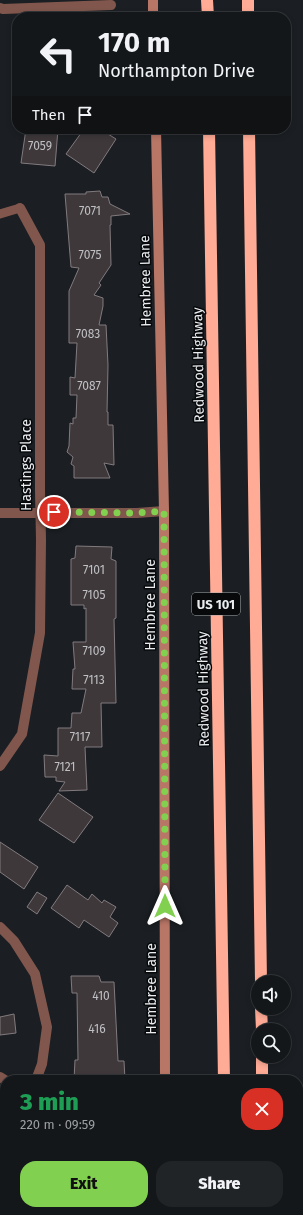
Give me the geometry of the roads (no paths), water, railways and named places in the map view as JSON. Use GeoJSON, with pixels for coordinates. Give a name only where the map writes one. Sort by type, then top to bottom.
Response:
{"type":"FeatureCollection","features":[{"type":"Feature","properties":{"kind":"highway"},"geometry":{"type":"LineString","coordinates":[[207,0],[208,12]]}},
{"type":"Feature","properties":{"kind":"highway"},"geometry":{"type":"LineString","coordinates":[[248,0],[248,12]]}},
{"type":"Feature","properties":{"kind":"highway","name":"Redwood Highway"},"geometry":{"type":"LineString","coordinates":[[209,134],[224,1075]]}},
{"type":"Feature","properties":{"kind":"highway","name":"US 101"},"geometry":{"type":"LineString","coordinates":[[249,134],[261,975]]}},
{"type":"Feature","properties":{"kind":"highway"},"geometry":{"type":"LineString","coordinates":[[262,1063],[262,1075]]}},
{"type":"Feature","properties":{"kind":"street"},"geometry":{"type":"LineString","coordinates":[[153,0],[153,12]]}},
{"type":"Feature","properties":{"kind":"street"},"geometry":{"type":"LineString","coordinates":[[0,8],[111,6]]}},
{"type":"Feature","properties":{"kind":"street","name":"Hembree Lane"},"geometry":{"type":"LineString","coordinates":[[156,134],[164,511],[165,1075]]}},
{"type":"Feature","properties":{"kind":"street","name":"Hastings Place"},"geometry":{"type":"LineString","coordinates":[[0,766],[22,734],[40,633],[40,246],[20,208]]}},
{"type":"Feature","properties":{"kind":"street"},"geometry":{"type":"LineString","coordinates":[[0,512],[137,513],[164,511]]}},
{"type":"Feature","properties":{"kind":"street"},"geometry":{"type":"LineString","coordinates":[[0,927],[14,941],[35,974],[47,1028],[42,1064],[38,1075]]}},
{"type":"Feature","properties":{"kind":"lane"},"geometry":{"type":"LineString","coordinates":[[0,214],[20,208]]}}]}
